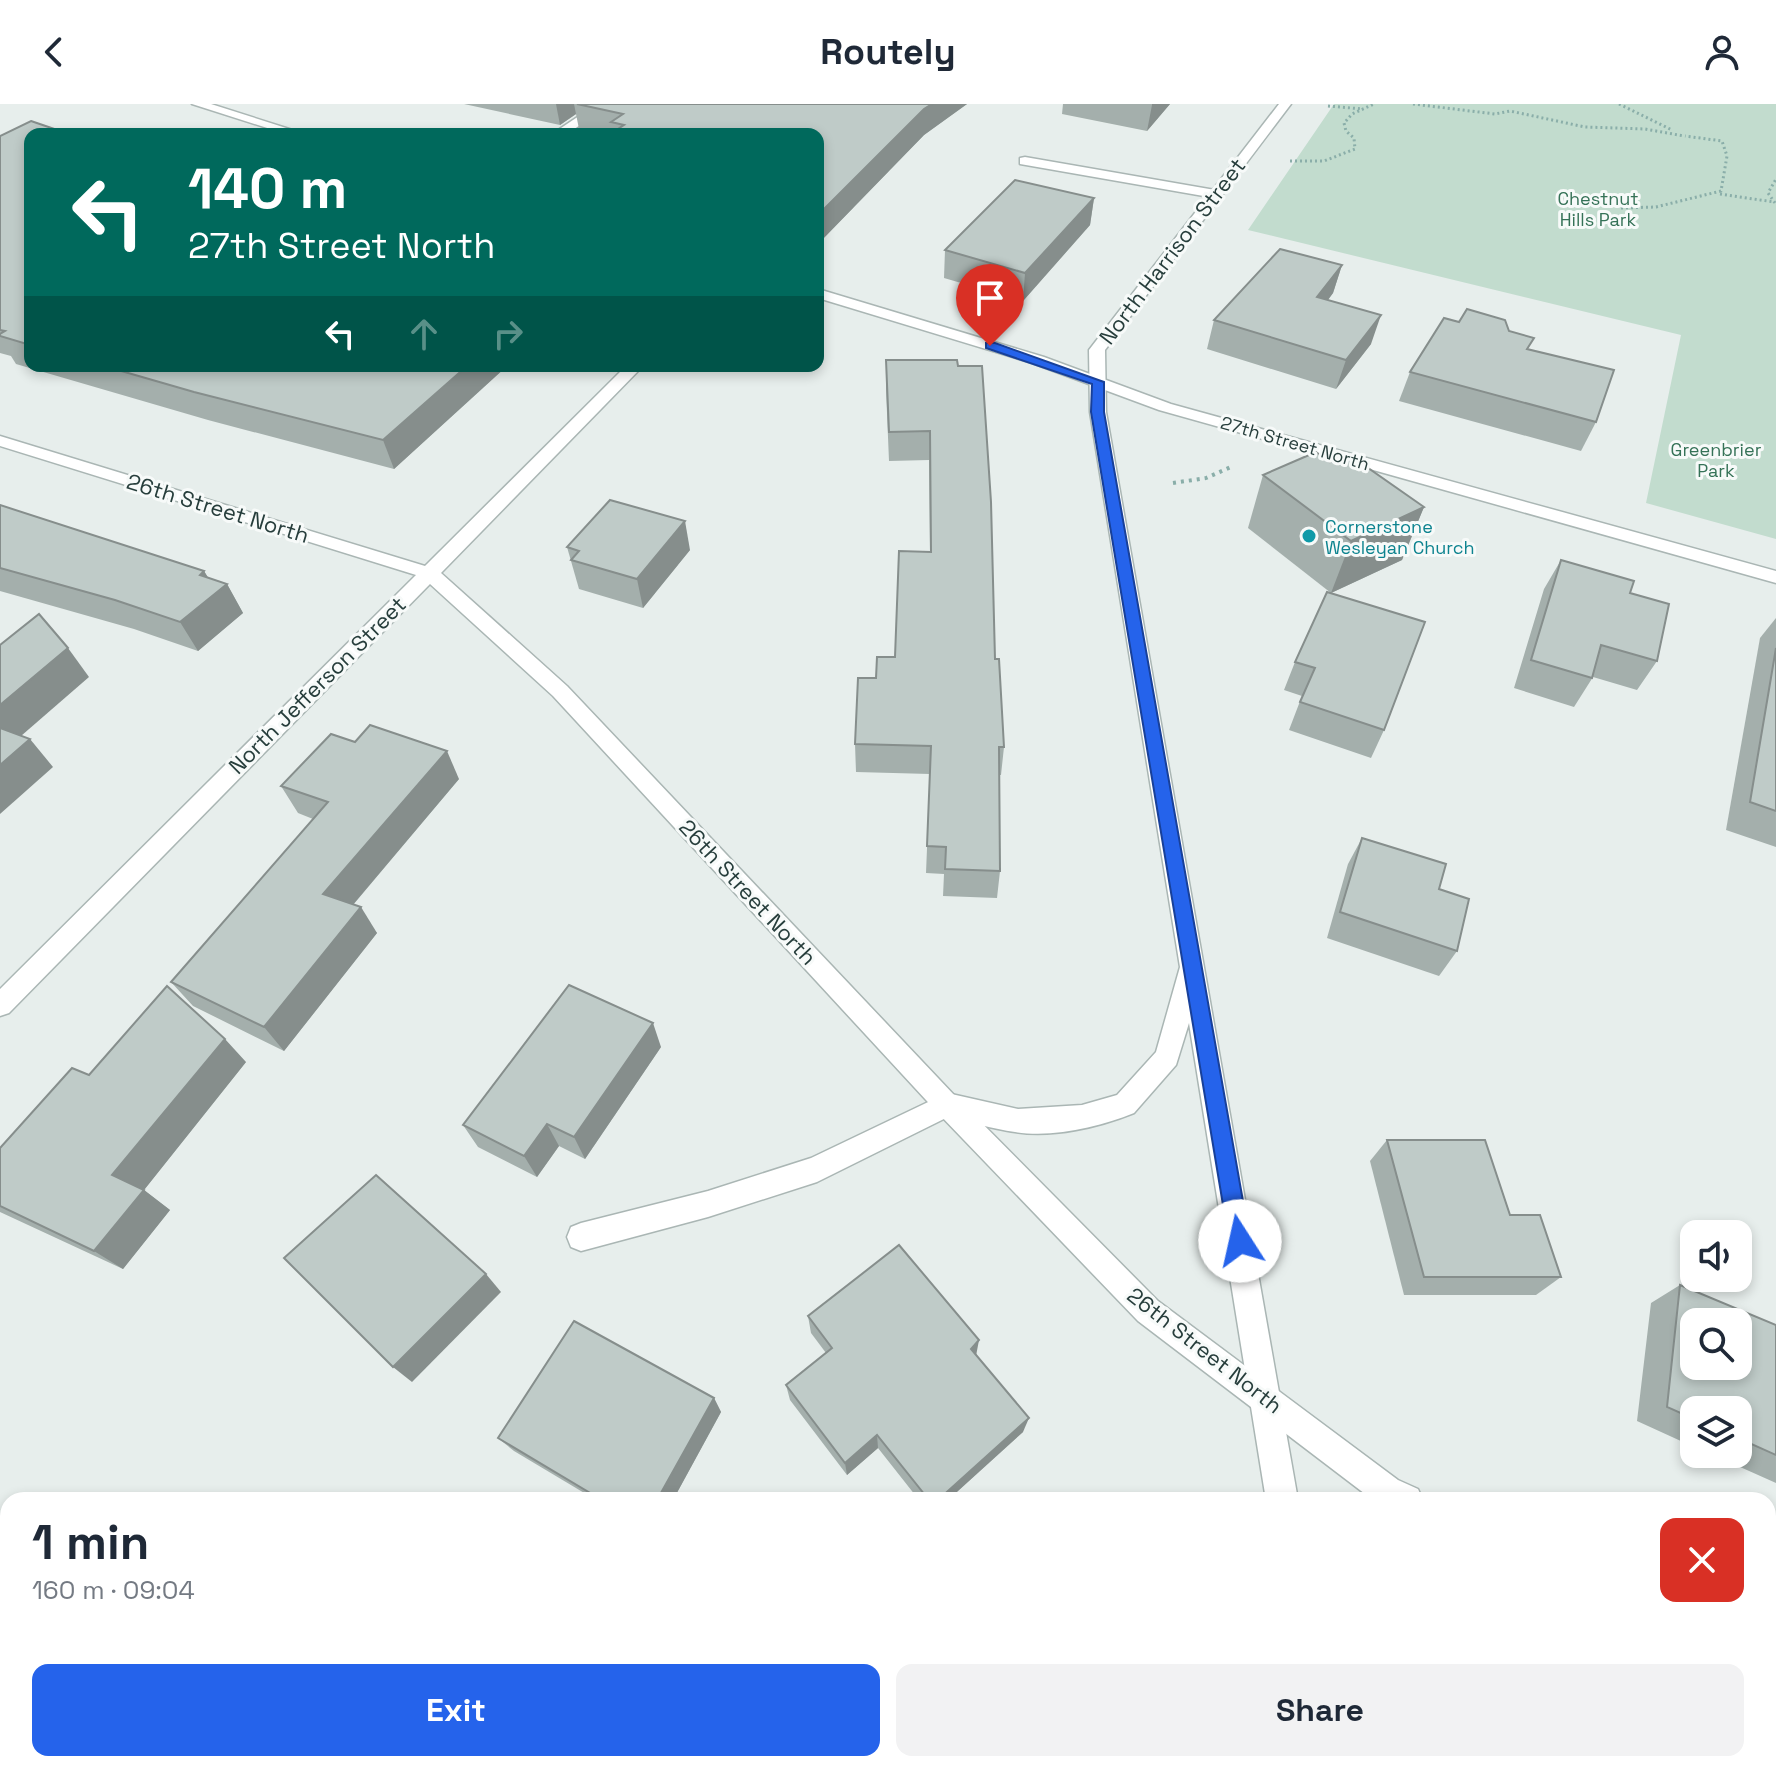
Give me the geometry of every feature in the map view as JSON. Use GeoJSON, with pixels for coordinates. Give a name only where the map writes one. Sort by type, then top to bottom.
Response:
{"type":"FeatureCollection","features":[{"type":"Feature","properties":{"kind":"street"},"geometry":{"type":"LineString","coordinates":[[198,104],[279,128]]}},
{"type":"Feature","properties":{"kind":"street"},"geometry":{"type":"LineString","coordinates":[[567,128],[605,104]]}},
{"type":"Feature","properties":{"kind":"street","name":"North Harrison Street"},"geometry":{"type":"LineString","coordinates":[[1281,1492],[1098,412],[1097,350],[1285,104]]}},
{"type":"Feature","properties":{"kind":"street"},"geometry":{"type":"LineString","coordinates":[[1025,161],[1215,194]]}},
{"type":"Feature","properties":{"kind":"street","name":"27th Street North"},"geometry":{"type":"LineString","coordinates":[[824,295],[1038,360],[1165,407],[1776,577]]}},
{"type":"Feature","properties":{"kind":"street","name":"North Jefferson Street"},"geometry":{"type":"LineString","coordinates":[[0,1005],[629,372]]}},
{"type":"Feature","properties":{"kind":"street","name":"26th Street North"},"geometry":{"type":"LineString","coordinates":[[0,441],[429,573],[560,691],[947,1105],[1148,1311],[1389,1492]]}},
{"type":"Feature","properties":{"kind":"street"},"geometry":{"type":"LineString","coordinates":[[581,1237],[708,1204],[817,1169],[947,1105],[1018,1121],[1082,1117],[1125,1105],[1167,1057],[1192,963]]}},
{"type":"Feature","properties":{"kind":"path"},"geometry":{"type":"LineString","coordinates":[[1247,153],[1304,164],[1327,162],[1355,149],[1354,138],[1346,131],[1344,123],[1374,104]]}},
{"type":"Feature","properties":{"kind":"path"},"geometry":{"type":"LineString","coordinates":[[1413,104],[1495,114],[1510,111],[1585,127],[1645,129],[1722,141],[1727,156],[1721,191],[1656,207],[1621,208]]}},
{"type":"Feature","properties":{"kind":"path"},"geometry":{"type":"LineString","coordinates":[[1507,104],[1510,111]]}},
{"type":"Feature","properties":{"kind":"path"},"geometry":{"type":"LineString","coordinates":[[1619,104],[1684,136]]}},
{"type":"Feature","properties":{"kind":"path"},"geometry":{"type":"LineString","coordinates":[[1328,106],[1364,109]]}},
{"type":"Feature","properties":{"kind":"path"},"geometry":{"type":"LineString","coordinates":[[1775,203],[1768,193],[1776,179]]}},
{"type":"Feature","properties":{"kind":"path"},"geometry":{"type":"LineString","coordinates":[[1715,193],[1775,203]]}},
{"type":"Feature","properties":{"kind":"path"},"geometry":{"type":"LineString","coordinates":[[1173,483],[1206,478],[1236,464]]}},
{"type":"Feature","properties":{"kind":"green space","name":"Chestnut Hills Park"},"geometry":{"type":"Polygon","coordinates":[[[1334,104],[1776,104],[1776,539],[1646,503],[1681,335],[1248,230],[1334,104]]]}},
{"type":"Feature","properties":{"kind":"building"},"geometry":{"type":"Polygon","coordinates":[[[577,104],[932,104],[824,209],[824,128],[619,128],[624,125],[611,122],[623,114],[577,104]]]}},
{"type":"Feature","properties":{"kind":"building"},"geometry":{"type":"Polygon","coordinates":[[[31,121],[51,128],[24,128],[24,343],[0,336],[5,331],[0,330],[0,136],[31,121]]]}},
{"type":"Feature","properties":{"kind":"building"},"geometry":{"type":"Polygon","coordinates":[[[1015,180],[1094,198],[1025,273],[945,250],[1015,180]]]}},
{"type":"Feature","properties":{"kind":"building"},"geometry":{"type":"Polygon","coordinates":[[[1280,249],[1342,265],[1317,297],[1381,315],[1346,360],[1214,320],[1280,249]]]}},
{"type":"Feature","properties":{"kind":"building"},"geometry":{"type":"Polygon","coordinates":[[[1467,309],[1505,320],[1509,331],[1534,338],[1527,349],[1614,370],[1596,422],[1410,372],[1444,318],[1459,322],[1467,309]]]}},
{"type":"Feature","properties":{"kind":"building"},"geometry":{"type":"Polygon","coordinates":[[[886,360],[957,360],[958,366],[982,366],[991,502],[995,659],[999,659],[1004,747],[999,747],[1000,871],[945,869],[946,847],[927,846],[931,746],[855,744],[858,678],[876,678],[877,657],[895,657],[899,551],[931,552],[930,431],[889,432],[886,360]]]}},
{"type":"Feature","properties":{"kind":"building"},"geometry":{"type":"Polygon","coordinates":[[[125,372],[460,372],[383,440],[125,372]]]}},
{"type":"Feature","properties":{"kind":"building"},"geometry":{"type":"Polygon","coordinates":[[[1316,452],[1330,462],[1348,454],[1424,507],[1351,541],[1263,475],[1316,452]]]}},
{"type":"Feature","properties":{"kind":"building"},"geometry":{"type":"Polygon","coordinates":[[[610,500],[685,521],[637,579],[571,560],[579,551],[567,547],[610,500]]]}},
{"type":"Feature","properties":{"kind":"building"},"geometry":{"type":"Polygon","coordinates":[[[0,505],[204,571],[200,575],[227,584],[180,622],[0,568],[0,505]]]}},
{"type":"Feature","properties":{"kind":"building"},"geometry":{"type":"Polygon","coordinates":[[[1561,560],[1634,581],[1630,593],[1669,604],[1657,661],[1601,645],[1592,678],[1531,660],[1561,560]]]}},
{"type":"Feature","properties":{"kind":"building"},"geometry":{"type":"Polygon","coordinates":[[[1327,592],[1425,622],[1384,730],[1300,702],[1315,668],[1295,662],[1327,592]]]}},
{"type":"Feature","properties":{"kind":"building"},"geometry":{"type":"Polygon","coordinates":[[[39,614],[68,648],[0,705],[0,645],[39,614]]]}},
{"type":"Feature","properties":{"kind":"building"},"geometry":{"type":"Polygon","coordinates":[[[1776,648],[1776,811],[1750,802],[1776,648]]]}},
{"type":"Feature","properties":{"kind":"building"},"geometry":{"type":"Polygon","coordinates":[[[370,725],[447,751],[323,894],[361,907],[264,1027],[171,982],[328,802],[281,786],[331,734],[355,742],[370,725]]]}},
{"type":"Feature","properties":{"kind":"building"},"geometry":{"type":"Polygon","coordinates":[[[0,728],[30,739],[0,765],[0,728]]]}},
{"type":"Feature","properties":{"kind":"building"},"geometry":{"type":"Polygon","coordinates":[[[1362,838],[1446,864],[1439,889],[1469,899],[1457,951],[1340,912],[1362,838]]]}},
{"type":"Feature","properties":{"kind":"building"},"geometry":{"type":"Polygon","coordinates":[[[569,985],[653,1023],[574,1137],[547,1124],[524,1156],[463,1125],[569,985]]]}},
{"type":"Feature","properties":{"kind":"building"},"geometry":{"type":"Polygon","coordinates":[[[167,986],[225,1039],[112,1175],[144,1190],[94,1251],[0,1206],[0,1148],[72,1068],[89,1075],[167,986]]]}},
{"type":"Feature","properties":{"kind":"building"},"geometry":{"type":"Polygon","coordinates":[[[1387,1140],[1485,1140],[1510,1215],[1540,1215],[1561,1277],[1424,1277],[1387,1140]]]}},
{"type":"Feature","properties":{"kind":"building"},"geometry":{"type":"Polygon","coordinates":[[[376,1175],[486,1274],[393,1367],[284,1258],[376,1175]]]}},
{"type":"Feature","properties":{"kind":"building"},"geometry":{"type":"Polygon","coordinates":[[[899,1245],[979,1340],[971,1349],[1029,1418],[947,1492],[923,1492],[877,1435],[845,1463],[786,1385],[832,1348],[808,1316],[899,1245]]]}},
{"type":"Feature","properties":{"kind":"building"},"geometry":{"type":"Polygon","coordinates":[[[1680,1285],[1680,1292],[1697,1292],[1735,1308],[1680,1308],[1680,1380],[1752,1380],[1752,1315],[1776,1325],[1776,1455],[1752,1444],[1752,1396],[1680,1396],[1680,1413],[1667,1407],[1680,1285]]]}},
{"type":"Feature","properties":{"kind":"building"},"geometry":{"type":"Polygon","coordinates":[[[574,1321],[714,1398],[661,1492],[589,1492],[498,1438],[574,1321]]]}},
{"type":"Feature","properties":{"kind":"place","name":"Cornerstone Wesleyan Church"},"geometry":{"type":"Point","coordinates":[1309,536]}},
{"type":"Feature","properties":{"kind":"route"},"geometry":{"type":"LineString","coordinates":[[990,346],[1098,382],[1098,412],[1240,1241]]}},
{"type":"Feature","properties":{"kind":"park label","name":"Greenbrier Park"},"geometry":{"type":"Point","coordinates":[1716,459]}}]}
